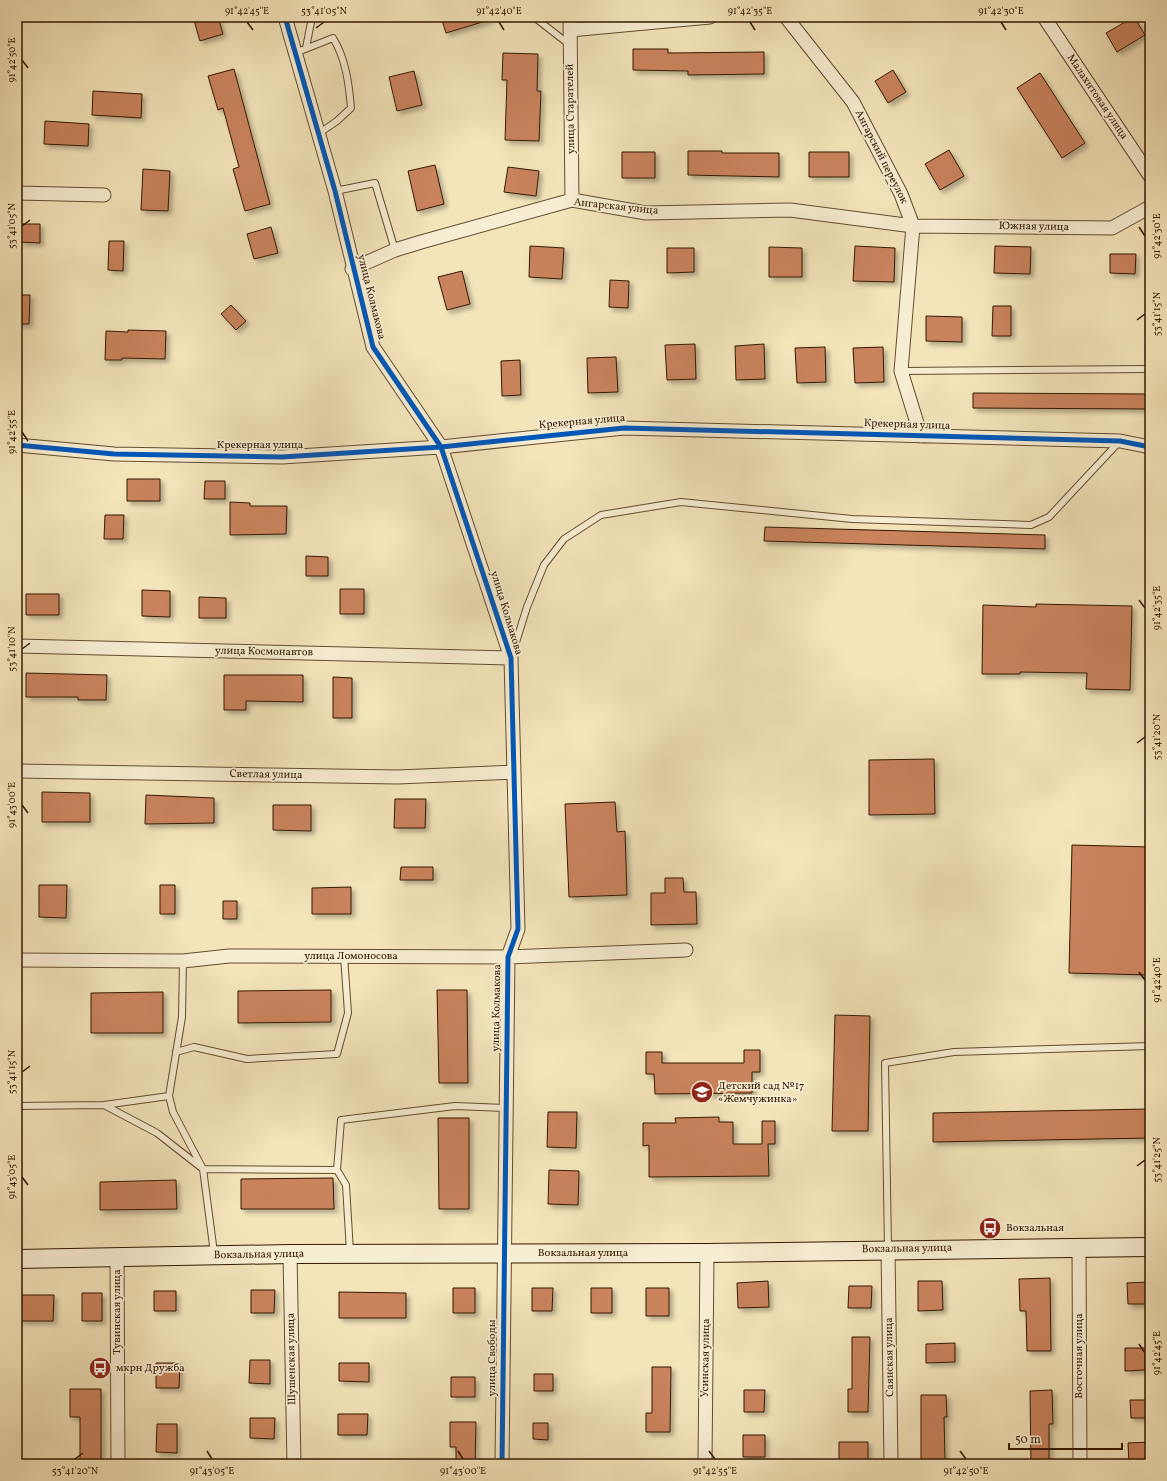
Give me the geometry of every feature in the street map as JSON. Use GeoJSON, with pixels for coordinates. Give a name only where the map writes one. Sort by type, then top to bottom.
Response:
{"type":"FeatureCollection","features":[{"type":"Feature","properties":{"kind":"street","name":"улица Колмакова"},"geometry":{"type":"LineString","coordinates":[[285,17],[301,51],[318,134],[335,191],[352,269],[373,347],[441,447],[511,658],[518,929],[508,957],[503,1253]]}},
{"type":"Feature","properties":{"kind":"street"},"geometry":{"type":"LineString","coordinates":[[570,23],[710,17]]}},
{"type":"Feature","properties":{"kind":"street","name":"Ангарский переулок"},"geometry":{"type":"LineString","coordinates":[[786,17],[853,102],[902,194],[913,226],[901,371],[921,436]]}},
{"type":"Feature","properties":{"kind":"street","name":"Малахитовая улица"},"geometry":{"type":"LineString","coordinates":[[1044,17],[1150,176]]}},
{"type":"Feature","properties":{"kind":"street","name":"улица Старателей"},"geometry":{"type":"LineString","coordinates":[[570,23],[572,200]]}},
{"type":"Feature","properties":{"kind":"street"},"geometry":{"type":"LineString","coordinates":[[17,193],[104,195]]}},
{"type":"Feature","properties":{"kind":"street","name":"Ангарская улица"},"geometry":{"type":"LineString","coordinates":[[352,269],[396,250],[572,200],[646,213],[790,210],[913,226]]}},
{"type":"Feature","properties":{"kind":"street","name":"Южная улица"},"geometry":{"type":"LineString","coordinates":[[913,226],[1112,228],[1150,207]]}},
{"type":"Feature","properties":{"kind":"street","name":"Крекерная улица"},"geometry":{"type":"LineString","coordinates":[[17,445],[114,454],[282,457],[441,447],[624,428],[1120,441],[1150,447]]}},
{"type":"Feature","properties":{"kind":"street","name":"улица Космонавтов"},"geometry":{"type":"LineString","coordinates":[[17,646],[511,658]]}},
{"type":"Feature","properties":{"kind":"street","name":"Светлая улица"},"geometry":{"type":"LineString","coordinates":[[17,771],[398,777],[514,772]]}},
{"type":"Feature","properties":{"kind":"street","name":"улица Ломоносова"},"geometry":{"type":"LineString","coordinates":[[17,960],[183,961],[229,956],[508,957],[686,950]]}},
{"type":"Feature","properties":{"kind":"street","name":"Вокзальная улица"},"geometry":{"type":"LineString","coordinates":[[17,1259],[290,1254],[707,1253],[888,1249],[1150,1247]]}},
{"type":"Feature","properties":{"kind":"street","name":"Восточная улица"},"geometry":{"type":"LineString","coordinates":[[1079,1248],[1080,1464]]}},
{"type":"Feature","properties":{"kind":"street","name":"Саянская улица"},"geometry":{"type":"LineString","coordinates":[[888,1249],[891,1464]]}},
{"type":"Feature","properties":{"kind":"street","name":"улица Свободы"},"geometry":{"type":"LineString","coordinates":[[502,1464],[503,1253]]}},
{"type":"Feature","properties":{"kind":"street","name":"Усинская улица"},"geometry":{"type":"LineString","coordinates":[[705,1464],[707,1253]]}},
{"type":"Feature","properties":{"kind":"street","name":"Шушенская улица"},"geometry":{"type":"LineString","coordinates":[[290,1254],[294,1464]]}},
{"type":"Feature","properties":{"kind":"street","name":"Тувинская улица"},"geometry":{"type":"LineString","coordinates":[[117,1256],[118,1464]]}},
{"type":"Feature","properties":{"kind":"lane"},"geometry":{"type":"LineString","coordinates":[[301,51],[312,17]]}},
{"type":"Feature","properties":{"kind":"lane"},"geometry":{"type":"LineString","coordinates":[[534,17],[570,44]]}},
{"type":"Feature","properties":{"kind":"lane"},"geometry":{"type":"LineString","coordinates":[[301,51],[333,38],[340,49],[349,84],[351,108],[337,121],[318,134]]}},
{"type":"Feature","properties":{"kind":"lane"},"geometry":{"type":"LineString","coordinates":[[335,191],[375,183],[396,250]]}},
{"type":"Feature","properties":{"kind":"lane"},"geometry":{"type":"LineString","coordinates":[[901,371],[1150,369]]}},
{"type":"Feature","properties":{"kind":"lane"},"geometry":{"type":"LineString","coordinates":[[511,658],[527,607],[544,565],[564,539],[601,515],[681,502],[852,519],[1031,525],[1049,517],[1120,441]]}},
{"type":"Feature","properties":{"kind":"lane"},"geometry":{"type":"LineString","coordinates":[[176,1052],[194,1047],[247,1059],[337,1054],[348,1013],[344,956]]}},
{"type":"Feature","properties":{"kind":"lane"},"geometry":{"type":"LineString","coordinates":[[183,961],[182,1017],[169,1096],[173,1112],[203,1169],[214,1256]]}},
{"type":"Feature","properties":{"kind":"lane"},"geometry":{"type":"LineString","coordinates":[[888,1249],[884,1063],[954,1052],[1150,1046]]}},
{"type":"Feature","properties":{"kind":"lane"},"geometry":{"type":"LineString","coordinates":[[17,1106],[104,1105],[169,1096]]}},
{"type":"Feature","properties":{"kind":"lane"},"geometry":{"type":"LineString","coordinates":[[104,1105],[157,1133],[203,1169],[337,1170]]}},
{"type":"Feature","properties":{"kind":"lane"},"geometry":{"type":"LineString","coordinates":[[350,1254],[346,1185],[337,1170],[341,1120],[455,1106],[505,1108]]}},
{"type":"Feature","properties":{"kind":"building"},"geometry":{"type":"Polygon","coordinates":[[[193,17],[218,17],[223,34],[200,41],[193,17]]]}},
{"type":"Feature","properties":{"kind":"building"},"geometry":{"type":"Polygon","coordinates":[[[441,17],[489,17],[489,20],[446,33],[441,17]]]}},
{"type":"Feature","properties":{"kind":"building"},"geometry":{"type":"Polygon","coordinates":[[[1134,17],[1145,35],[1117,52],[1106,33],[1134,17]]]}},
{"type":"Feature","properties":{"kind":"building"},"geometry":{"type":"Polygon","coordinates":[[[633,49],[668,49],[668,53],[764,52],[764,74],[688,75],[688,71],[633,70],[633,49]]]}},
{"type":"Feature","properties":{"kind":"building"},"geometry":{"type":"Polygon","coordinates":[[[503,53],[538,54],[537,91],[541,91],[539,141],[505,140],[507,80],[502,80],[503,53]]]}},
{"type":"Feature","properties":{"kind":"building"},"geometry":{"type":"Polygon","coordinates":[[[234,69],[270,204],[245,211],[233,169],[239,167],[223,108],[218,110],[208,76],[234,69]]]}},
{"type":"Feature","properties":{"kind":"building"},"geometry":{"type":"Polygon","coordinates":[[[893,70],[906,92],[888,103],[875,81],[893,70]]]}},
{"type":"Feature","properties":{"kind":"building"},"geometry":{"type":"Polygon","coordinates":[[[414,71],[422,105],[397,111],[389,77],[414,71]]]}},
{"type":"Feature","properties":{"kind":"building"},"geometry":{"type":"Polygon","coordinates":[[[1040,73],[1085,143],[1062,158],[1017,88],[1040,73]]]}},
{"type":"Feature","properties":{"kind":"building"},"geometry":{"type":"Polygon","coordinates":[[[93,91],[142,94],[141,118],[92,115],[93,91]]]}},
{"type":"Feature","properties":{"kind":"building"},"geometry":{"type":"Polygon","coordinates":[[[45,121],[89,124],[88,146],[44,144],[45,121]]]}},
{"type":"Feature","properties":{"kind":"building"},"geometry":{"type":"Polygon","coordinates":[[[949,150],[964,176],[940,190],[925,164],[949,150]]]}},
{"type":"Feature","properties":{"kind":"building"},"geometry":{"type":"Polygon","coordinates":[[[688,151],[722,151],[722,153],[779,153],[779,177],[688,175],[688,151]]]}},
{"type":"Feature","properties":{"kind":"building"},"geometry":{"type":"Polygon","coordinates":[[[622,152],[655,152],[655,178],[622,178],[622,152]]]}},
{"type":"Feature","properties":{"kind":"building"},"geometry":{"type":"Polygon","coordinates":[[[809,152],[849,152],[849,177],[809,177],[809,152]]]}},
{"type":"Feature","properties":{"kind":"building"},"geometry":{"type":"Polygon","coordinates":[[[435,165],[444,204],[417,211],[408,171],[435,165]]]}},
{"type":"Feature","properties":{"kind":"building"},"geometry":{"type":"Polygon","coordinates":[[[508,167],[539,171],[536,196],[504,192],[508,167]]]}},
{"type":"Feature","properties":{"kind":"building"},"geometry":{"type":"Polygon","coordinates":[[[143,169],[170,171],[168,211],[141,210],[143,169]]]}},
{"type":"Feature","properties":{"kind":"building"},"geometry":{"type":"Polygon","coordinates":[[[20,224],[40,224],[40,243],[20,242],[20,224]]]}},
{"type":"Feature","properties":{"kind":"building"},"geometry":{"type":"Polygon","coordinates":[[[271,227],[278,253],[254,259],[247,234],[271,227]]]}},
{"type":"Feature","properties":{"kind":"building"},"geometry":{"type":"Polygon","coordinates":[[[109,241],[124,241],[123,271],[108,270],[109,241]]]}},
{"type":"Feature","properties":{"kind":"building"},"geometry":{"type":"Polygon","coordinates":[[[530,246],[564,248],[562,279],[529,277],[530,246]]]}},
{"type":"Feature","properties":{"kind":"building"},"geometry":{"type":"Polygon","coordinates":[[[855,246],[895,248],[894,282],[853,281],[855,246]]]}},
{"type":"Feature","properties":{"kind":"building"},"geometry":{"type":"Polygon","coordinates":[[[995,246],[1031,247],[1030,274],[994,273],[995,246]]]}},
{"type":"Feature","properties":{"kind":"building"},"geometry":{"type":"Polygon","coordinates":[[[769,247],[802,248],[802,277],[769,277],[769,247]]]}},
{"type":"Feature","properties":{"kind":"building"},"geometry":{"type":"Polygon","coordinates":[[[667,248],[694,248],[694,272],[667,273],[667,248]]]}},
{"type":"Feature","properties":{"kind":"building"},"geometry":{"type":"Polygon","coordinates":[[[1110,254],[1136,254],[1135,274],[1110,273],[1110,254]]]}},
{"type":"Feature","properties":{"kind":"building"},"geometry":{"type":"Polygon","coordinates":[[[462,271],[470,304],[447,310],[438,277],[462,271]]]}},
{"type":"Feature","properties":{"kind":"building"},"geometry":{"type":"Polygon","coordinates":[[[610,280],[629,281],[628,308],[609,307],[610,280]]]}},
{"type":"Feature","properties":{"kind":"building"},"geometry":{"type":"Polygon","coordinates":[[[17,295],[30,295],[29,324],[17,324],[17,295]]]}},
{"type":"Feature","properties":{"kind":"building"},"geometry":{"type":"Polygon","coordinates":[[[231,305],[246,321],[236,330],[221,314],[231,305]]]}},
{"type":"Feature","properties":{"kind":"building"},"geometry":{"type":"Polygon","coordinates":[[[993,306],[1011,306],[1011,336],[992,336],[993,306]]]}},
{"type":"Feature","properties":{"kind":"building"},"geometry":{"type":"Polygon","coordinates":[[[926,316],[962,317],[962,342],[926,341],[926,316]]]}},
{"type":"Feature","properties":{"kind":"building"},"geometry":{"type":"Polygon","coordinates":[[[128,330],[166,331],[165,359],[122,358],[122,360],[105,360],[106,331],[128,332],[128,330]]]}},
{"type":"Feature","properties":{"kind":"building"},"geometry":{"type":"Polygon","coordinates":[[[695,344],[696,379],[667,380],[665,345],[695,344]]]}},
{"type":"Feature","properties":{"kind":"building"},"geometry":{"type":"Polygon","coordinates":[[[764,344],[765,379],[736,380],[735,346],[764,344]]]}},
{"type":"Feature","properties":{"kind":"building"},"geometry":{"type":"Polygon","coordinates":[[[825,347],[826,382],[797,383],[795,348],[825,347]]]}},
{"type":"Feature","properties":{"kind":"building"},"geometry":{"type":"Polygon","coordinates":[[[883,347],[884,382],[855,383],[853,348],[883,347]]]}},
{"type":"Feature","properties":{"kind":"building"},"geometry":{"type":"Polygon","coordinates":[[[616,357],[618,392],[588,393],[587,358],[616,357]]]}},
{"type":"Feature","properties":{"kind":"building"},"geometry":{"type":"Polygon","coordinates":[[[520,360],[521,395],[502,396],[501,361],[520,360]]]}},
{"type":"Feature","properties":{"kind":"building"},"geometry":{"type":"Polygon","coordinates":[[[973,393],[1150,394],[1150,409],[973,408],[973,393]]]}},
{"type":"Feature","properties":{"kind":"building"},"geometry":{"type":"Polygon","coordinates":[[[127,479],[160,479],[160,501],[127,501],[127,479]]]}},
{"type":"Feature","properties":{"kind":"building"},"geometry":{"type":"Polygon","coordinates":[[[205,481],[225,481],[225,499],[204,499],[205,481]]]}},
{"type":"Feature","properties":{"kind":"building"},"geometry":{"type":"Polygon","coordinates":[[[230,502],[250,503],[250,506],[287,506],[286,534],[230,535],[230,502]]]}},
{"type":"Feature","properties":{"kind":"building"},"geometry":{"type":"Polygon","coordinates":[[[105,515],[124,515],[123,539],[104,539],[105,515]]]}},
{"type":"Feature","properties":{"kind":"building"},"geometry":{"type":"Polygon","coordinates":[[[765,527],[1045,535],[1045,549],[764,541],[765,527]]]}},
{"type":"Feature","properties":{"kind":"building"},"geometry":{"type":"Polygon","coordinates":[[[306,556],[328,557],[328,576],[306,576],[306,556]]]}},
{"type":"Feature","properties":{"kind":"building"},"geometry":{"type":"Polygon","coordinates":[[[340,589],[364,589],[364,614],[340,614],[340,589]]]}},
{"type":"Feature","properties":{"kind":"building"},"geometry":{"type":"Polygon","coordinates":[[[142,590],[170,591],[170,617],[142,616],[142,590]]]}},
{"type":"Feature","properties":{"kind":"building"},"geometry":{"type":"Polygon","coordinates":[[[26,594],[59,594],[59,615],[26,615],[26,594]]]}},
{"type":"Feature","properties":{"kind":"building"},"geometry":{"type":"Polygon","coordinates":[[[199,597],[226,598],[226,618],[199,618],[199,597]]]}},
{"type":"Feature","properties":{"kind":"building"},"geometry":{"type":"Polygon","coordinates":[[[1036,604],[1132,606],[1130,690],[1086,689],[1087,673],[1020,672],[1020,674],[982,674],[983,605],[1036,607],[1036,604]]]}},
{"type":"Feature","properties":{"kind":"building"},"geometry":{"type":"Polygon","coordinates":[[[26,673],[107,675],[106,700],[78,700],[78,697],[26,697],[26,673]]]}},
{"type":"Feature","properties":{"kind":"building"},"geometry":{"type":"Polygon","coordinates":[[[224,675],[303,675],[303,702],[246,701],[246,710],[224,710],[224,675]]]}},
{"type":"Feature","properties":{"kind":"building"},"geometry":{"type":"Polygon","coordinates":[[[333,677],[352,678],[352,718],[333,718],[333,677]]]}},
{"type":"Feature","properties":{"kind":"building"},"geometry":{"type":"Polygon","coordinates":[[[934,759],[935,814],[869,815],[869,760],[934,759]]]}},
{"type":"Feature","properties":{"kind":"building"},"geometry":{"type":"Polygon","coordinates":[[[42,792],[90,793],[90,822],[42,822],[42,792]]]}},
{"type":"Feature","properties":{"kind":"building"},"geometry":{"type":"Polygon","coordinates":[[[146,795],[214,798],[214,823],[145,824],[146,795]]]}},
{"type":"Feature","properties":{"kind":"building"},"geometry":{"type":"Polygon","coordinates":[[[395,799],[426,799],[425,828],[394,828],[395,799]]]}},
{"type":"Feature","properties":{"kind":"building"},"geometry":{"type":"Polygon","coordinates":[[[615,802],[617,832],[625,831],[627,895],[569,897],[565,804],[615,802]]]}},
{"type":"Feature","properties":{"kind":"building"},"geometry":{"type":"Polygon","coordinates":[[[273,805],[311,805],[311,831],[273,830],[273,805]]]}},
{"type":"Feature","properties":{"kind":"building"},"geometry":{"type":"Polygon","coordinates":[[[1072,845],[1150,847],[1150,975],[1069,973],[1072,845]]]}},
{"type":"Feature","properties":{"kind":"building"},"geometry":{"type":"Polygon","coordinates":[[[401,867],[433,867],[433,880],[400,880],[401,867]]]}},
{"type":"Feature","properties":{"kind":"building"},"geometry":{"type":"Polygon","coordinates":[[[665,878],[683,878],[684,892],[696,892],[697,924],[651,925],[651,893],[665,893],[665,878]]]}},
{"type":"Feature","properties":{"kind":"building"},"geometry":{"type":"Polygon","coordinates":[[[39,885],[67,885],[66,918],[39,917],[39,885]]]}},
{"type":"Feature","properties":{"kind":"building"},"geometry":{"type":"Polygon","coordinates":[[[160,885],[175,885],[175,914],[160,914],[160,885]]]}},
{"type":"Feature","properties":{"kind":"building"},"geometry":{"type":"Polygon","coordinates":[[[351,887],[351,914],[312,914],[312,888],[351,887]]]}},
{"type":"Feature","properties":{"kind":"building"},"geometry":{"type":"Polygon","coordinates":[[[223,901],[237,901],[237,919],[223,919],[223,901]]]}},
{"type":"Feature","properties":{"kind":"building"},"geometry":{"type":"Polygon","coordinates":[[[331,990],[331,1022],[238,1023],[238,991],[331,990]]]}},
{"type":"Feature","properties":{"kind":"building"},"geometry":{"type":"Polygon","coordinates":[[[437,990],[467,990],[468,1083],[439,1083],[437,990]]]}},
{"type":"Feature","properties":{"kind":"building"},"geometry":{"type":"Polygon","coordinates":[[[163,992],[163,1033],[91,1033],[91,993],[163,992]]]}},
{"type":"Feature","properties":{"kind":"building"},"geometry":{"type":"Polygon","coordinates":[[[835,1015],[870,1016],[868,1131],[832,1131],[835,1015]]]}},
{"type":"Feature","properties":{"kind":"building"},"geometry":{"type":"Polygon","coordinates":[[[744,1050],[760,1050],[760,1072],[752,1072],[752,1093],[655,1094],[654,1074],[646,1074],[646,1052],[662,1052],[662,1063],[744,1063],[744,1050]]]}},
{"type":"Feature","properties":{"kind":"building"},"geometry":{"type":"Polygon","coordinates":[[[1150,1109],[1150,1138],[933,1142],[933,1113],[1150,1109]]]}},
{"type":"Feature","properties":{"kind":"building"},"geometry":{"type":"Polygon","coordinates":[[[548,1112],[577,1112],[576,1148],[547,1147],[548,1112]]]}},
{"type":"Feature","properties":{"kind":"building"},"geometry":{"type":"Polygon","coordinates":[[[719,1117],[719,1122],[733,1122],[733,1144],[762,1144],[762,1121],[775,1121],[775,1144],[768,1144],[769,1176],[649,1177],[649,1145],[643,1146],[643,1123],[676,1123],[675,1118],[719,1117]]]}},
{"type":"Feature","properties":{"kind":"building"},"geometry":{"type":"Polygon","coordinates":[[[438,1118],[469,1118],[469,1209],[439,1209],[438,1118]]]}},
{"type":"Feature","properties":{"kind":"building"},"geometry":{"type":"Polygon","coordinates":[[[549,1170],[579,1171],[578,1205],[548,1204],[549,1170]]]}},
{"type":"Feature","properties":{"kind":"building"},"geometry":{"type":"Polygon","coordinates":[[[333,1178],[334,1209],[241,1209],[241,1179],[333,1178]]]}},
{"type":"Feature","properties":{"kind":"building"},"geometry":{"type":"Polygon","coordinates":[[[176,1180],[177,1209],[100,1210],[100,1182],[176,1180]]]}},
{"type":"Feature","properties":{"kind":"building"},"geometry":{"type":"Polygon","coordinates":[[[1050,1278],[1051,1351],[1027,1351],[1026,1311],[1020,1311],[1019,1279],[1050,1278]]]}},
{"type":"Feature","properties":{"kind":"building"},"geometry":{"type":"Polygon","coordinates":[[[768,1281],[769,1307],[738,1308],[737,1283],[768,1281]]]}},
{"type":"Feature","properties":{"kind":"building"},"geometry":{"type":"Polygon","coordinates":[[[918,1281],[942,1281],[943,1310],[918,1311],[918,1281]]]}},
{"type":"Feature","properties":{"kind":"building"},"geometry":{"type":"Polygon","coordinates":[[[1149,1282],[1149,1304],[1128,1304],[1127,1283],[1149,1282]]]}},
{"type":"Feature","properties":{"kind":"building"},"geometry":{"type":"Polygon","coordinates":[[[849,1286],[872,1286],[871,1308],[848,1308],[849,1286]]]}},
{"type":"Feature","properties":{"kind":"building"},"geometry":{"type":"Polygon","coordinates":[[[453,1288],[475,1288],[475,1313],[453,1313],[453,1288]]]}},
{"type":"Feature","properties":{"kind":"building"},"geometry":{"type":"Polygon","coordinates":[[[532,1288],[553,1288],[552,1311],[532,1311],[532,1288]]]}},
{"type":"Feature","properties":{"kind":"building"},"geometry":{"type":"Polygon","coordinates":[[[591,1288],[612,1288],[612,1313],[591,1313],[591,1288]]]}},
{"type":"Feature","properties":{"kind":"building"},"geometry":{"type":"Polygon","coordinates":[[[646,1288],[669,1288],[669,1316],[646,1316],[646,1288]]]}},
{"type":"Feature","properties":{"kind":"building"},"geometry":{"type":"Polygon","coordinates":[[[251,1290],[275,1290],[274,1313],[251,1313],[251,1290]]]}},
{"type":"Feature","properties":{"kind":"building"},"geometry":{"type":"Polygon","coordinates":[[[154,1291],[176,1291],[176,1311],[154,1311],[154,1291]]]}},
{"type":"Feature","properties":{"kind":"building"},"geometry":{"type":"Polygon","coordinates":[[[339,1292],[406,1293],[406,1318],[339,1318],[339,1292]]]}},
{"type":"Feature","properties":{"kind":"building"},"geometry":{"type":"Polygon","coordinates":[[[82,1293],[102,1293],[102,1321],[82,1321],[82,1293]]]}},
{"type":"Feature","properties":{"kind":"building"},"geometry":{"type":"Polygon","coordinates":[[[20,1295],[54,1295],[53,1321],[19,1321],[20,1295]]]}},
{"type":"Feature","properties":{"kind":"building"},"geometry":{"type":"Polygon","coordinates":[[[852,1337],[870,1337],[868,1412],[848,1412],[848,1389],[852,1389],[852,1337]]]}},
{"type":"Feature","properties":{"kind":"building"},"geometry":{"type":"Polygon","coordinates":[[[955,1343],[955,1362],[926,1363],[926,1344],[955,1343]]]}},
{"type":"Feature","properties":{"kind":"building"},"geometry":{"type":"Polygon","coordinates":[[[1125,1348],[1145,1348],[1145,1370],[1125,1371],[1125,1348]]]}},
{"type":"Feature","properties":{"kind":"building"},"geometry":{"type":"Polygon","coordinates":[[[250,1360],[270,1360],[270,1384],[249,1383],[250,1360]]]}},
{"type":"Feature","properties":{"kind":"building"},"geometry":{"type":"Polygon","coordinates":[[[156,1363],[180,1363],[179,1388],[156,1388],[156,1363]]]}},
{"type":"Feature","properties":{"kind":"building"},"geometry":{"type":"Polygon","coordinates":[[[339,1363],[369,1363],[369,1382],[339,1381],[339,1363]]]}},
{"type":"Feature","properties":{"kind":"building"},"geometry":{"type":"Polygon","coordinates":[[[652,1367],[671,1367],[670,1432],[646,1432],[646,1413],[652,1413],[652,1367]]]}},
{"type":"Feature","properties":{"kind":"building"},"geometry":{"type":"Polygon","coordinates":[[[534,1374],[553,1374],[553,1391],[534,1391],[534,1374]]]}},
{"type":"Feature","properties":{"kind":"building"},"geometry":{"type":"Polygon","coordinates":[[[451,1377],[475,1377],[475,1397],[451,1397],[451,1377]]]}},
{"type":"Feature","properties":{"kind":"building"},"geometry":{"type":"Polygon","coordinates":[[[70,1389],[101,1389],[101,1464],[80,1464],[80,1417],[70,1417],[70,1389]]]}},
{"type":"Feature","properties":{"kind":"building"},"geometry":{"type":"Polygon","coordinates":[[[744,1390],[765,1390],[764,1412],[744,1412],[744,1390]]]}},
{"type":"Feature","properties":{"kind":"building"},"geometry":{"type":"Polygon","coordinates":[[[1052,1390],[1053,1424],[1049,1424],[1049,1464],[1031,1464],[1030,1391],[1052,1390]]]}},
{"type":"Feature","properties":{"kind":"building"},"geometry":{"type":"Polygon","coordinates":[[[921,1395],[946,1395],[947,1417],[944,1417],[945,1460],[921,1461],[921,1395]]]}},
{"type":"Feature","properties":{"kind":"building"},"geometry":{"type":"Polygon","coordinates":[[[1130,1400],[1150,1400],[1150,1418],[1131,1418],[1130,1400]]]}},
{"type":"Feature","properties":{"kind":"building"},"geometry":{"type":"Polygon","coordinates":[[[338,1414],[368,1414],[367,1435],[338,1435],[338,1414]]]}},
{"type":"Feature","properties":{"kind":"building"},"geometry":{"type":"Polygon","coordinates":[[[250,1418],[275,1418],[274,1439],[250,1438],[250,1418]]]}},
{"type":"Feature","properties":{"kind":"building"},"geometry":{"type":"Polygon","coordinates":[[[450,1422],[476,1422],[475,1464],[456,1464],[456,1447],[450,1447],[450,1422]]]}},
{"type":"Feature","properties":{"kind":"building"},"geometry":{"type":"Polygon","coordinates":[[[533,1423],[548,1423],[548,1440],[533,1439],[533,1423]]]}},
{"type":"Feature","properties":{"kind":"building"},"geometry":{"type":"Polygon","coordinates":[[[157,1424],[177,1424],[177,1453],[156,1452],[157,1424]]]}},
{"type":"Feature","properties":{"kind":"building"},"geometry":{"type":"Polygon","coordinates":[[[743,1435],[765,1435],[765,1457],[743,1457],[743,1435]]]}},
{"type":"Feature","properties":{"kind":"building"},"geometry":{"type":"Polygon","coordinates":[[[839,1442],[868,1442],[868,1462],[839,1462],[839,1442]]]}},
{"type":"Feature","properties":{"kind":"building"},"geometry":{"type":"Polygon","coordinates":[[[1150,1442],[1150,1464],[1129,1464],[1128,1443],[1150,1442]]]}},
{"type":"Feature","properties":{"kind":"cycle path"},"geometry":{"type":"LineString","coordinates":[[285,17],[335,191],[373,347],[441,447],[511,658],[518,929],[508,957],[502,1464]]}},
{"type":"Feature","properties":{"kind":"cycle path"},"geometry":{"type":"LineString","coordinates":[[17,445],[114,454],[282,457],[441,447],[624,428],[1120,441],[1150,447]]}},
{"type":"Feature","properties":{"kind":"place","name":"Детский сад №17 «Жемчужинка»"},"geometry":{"type":"Point","coordinates":[702,1092]}},
{"type":"Feature","properties":{"kind":"place","name":"Вокзальная"},"geometry":{"type":"Point","coordinates":[990,1228]}},
{"type":"Feature","properties":{"kind":"place","name":"мкрн Дружба"},"geometry":{"type":"Point","coordinates":[100,1368]}}]}
